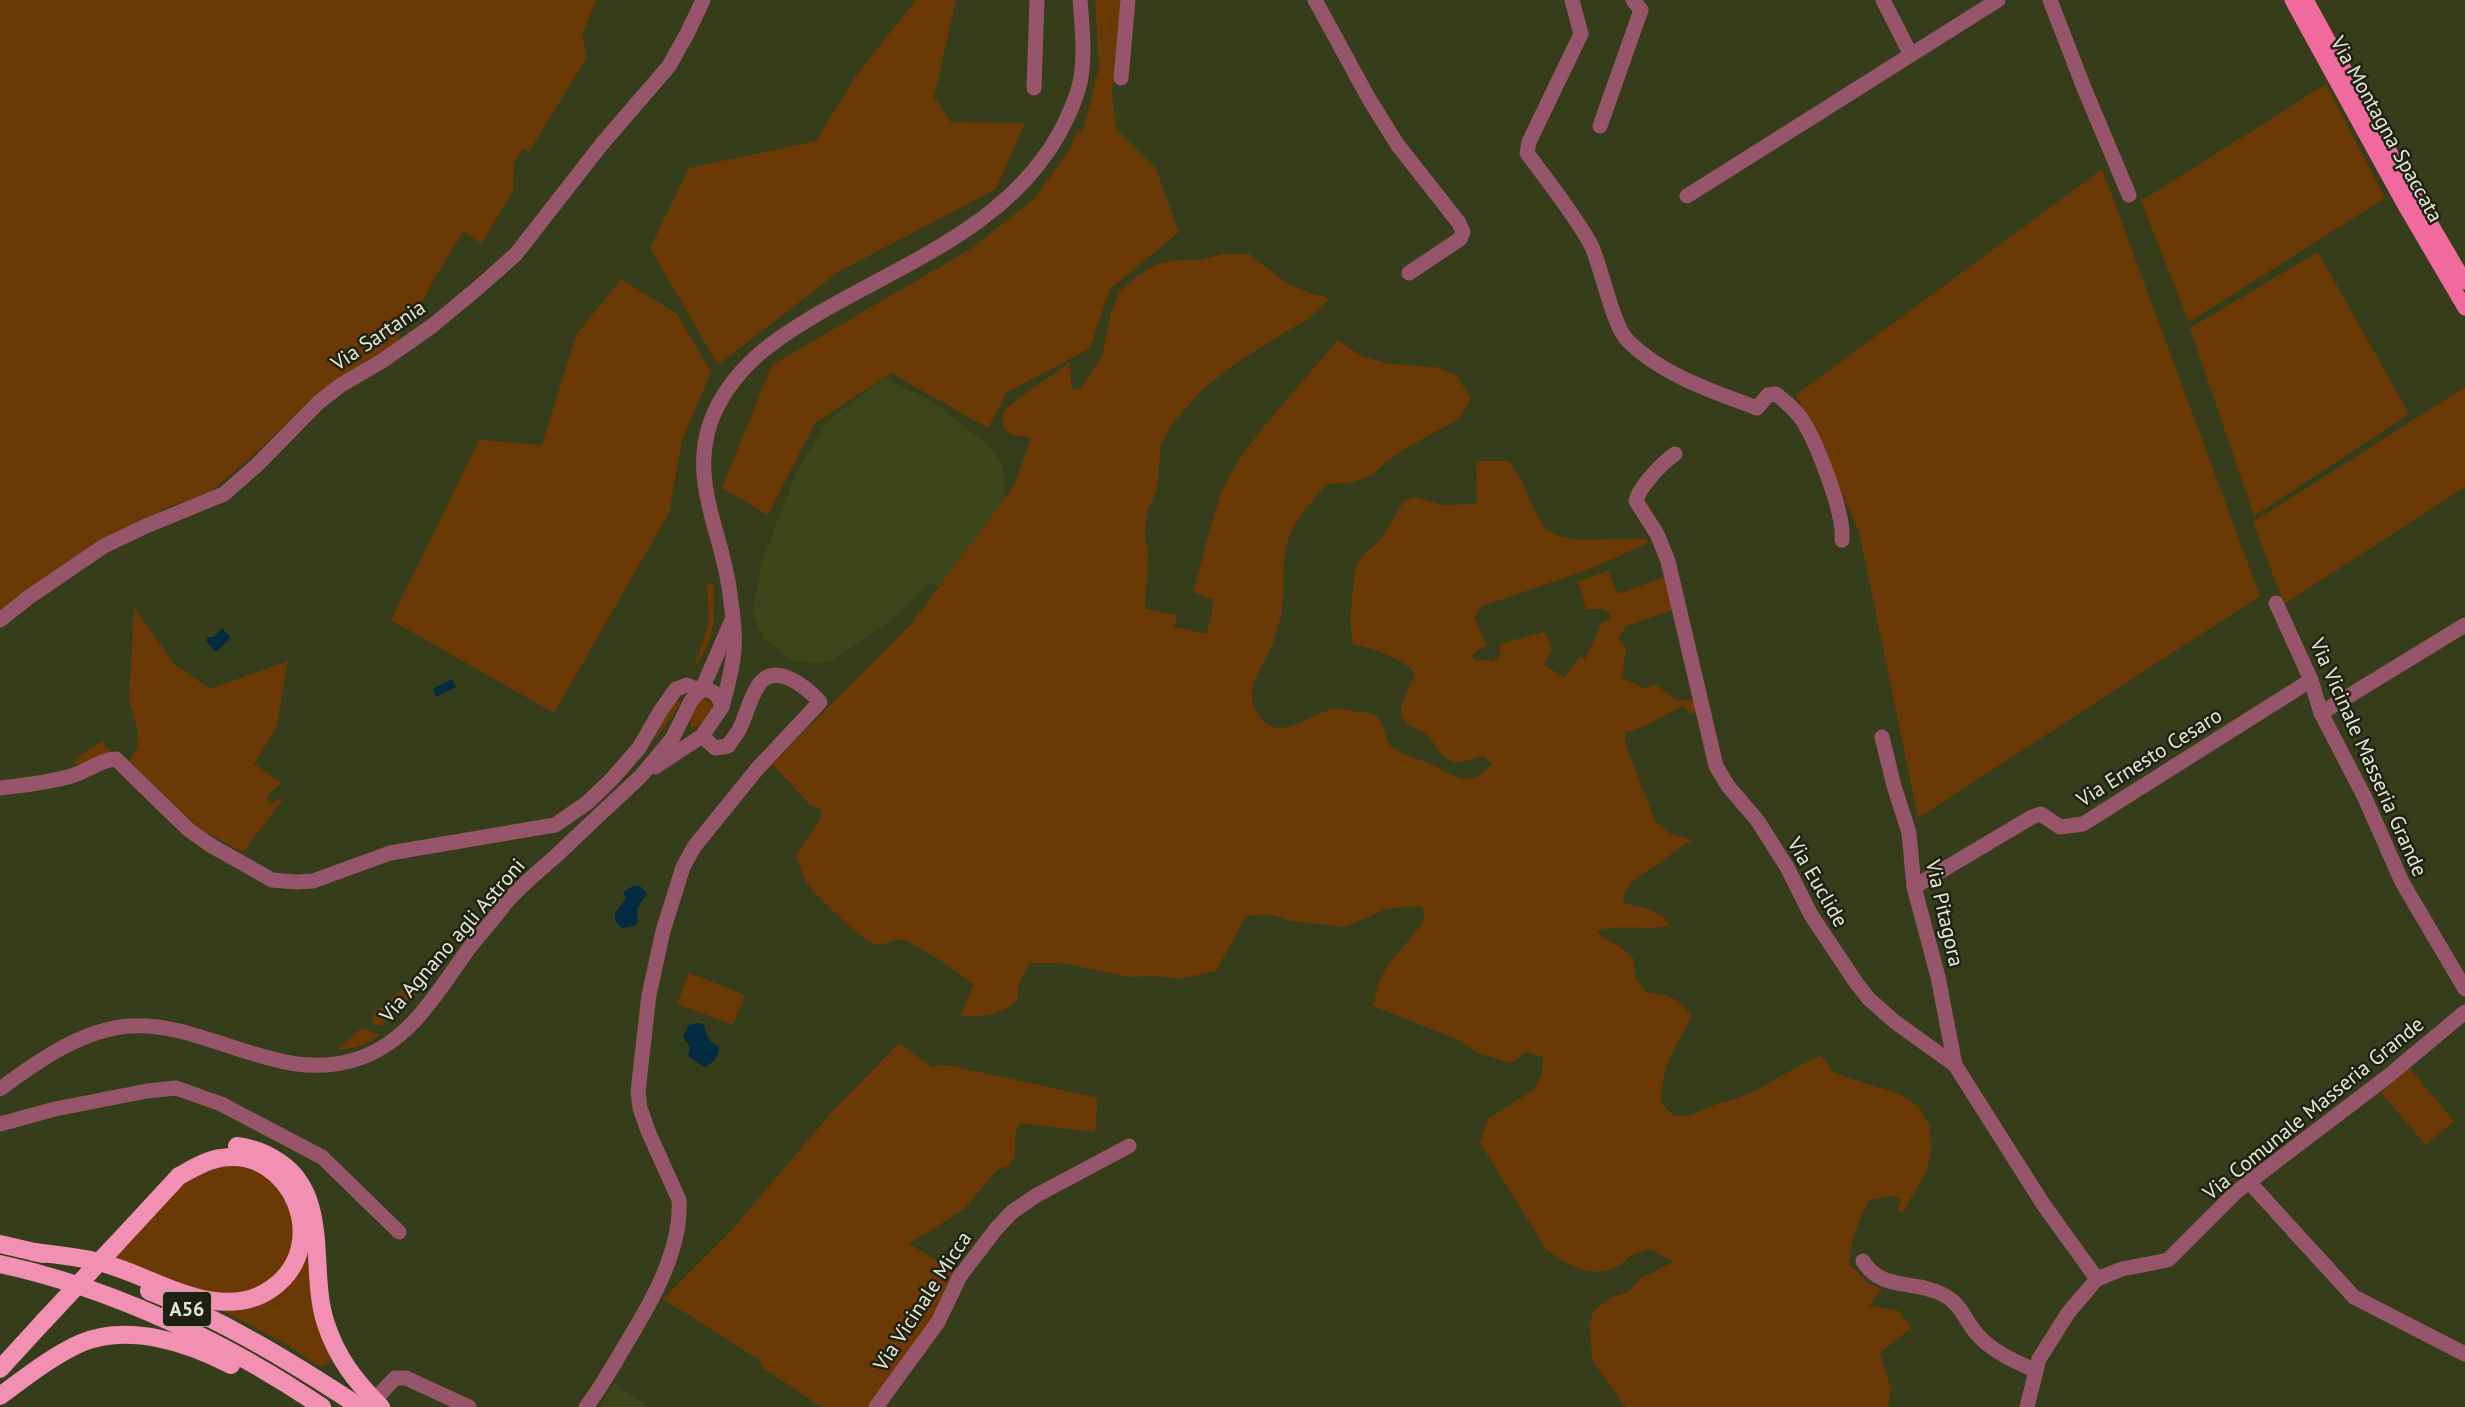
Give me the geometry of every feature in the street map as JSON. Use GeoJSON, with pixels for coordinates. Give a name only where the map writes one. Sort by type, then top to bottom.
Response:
{"type":"FeatureCollection","features":[{"type":"Feature","properties":{"kind":"highway"},"geometry":{"type":"LineString","coordinates":[[0,1370],[41,1317],[112,1239],[157,1183],[185,1158],[204,1150],[226,1145],[246,1147],[266,1153],[286,1166],[300,1183],[310,1202],[315,1225],[319,1294],[325,1322],[348,1372],[380,1400]]}},
{"type":"Feature","properties":{"kind":"highway"},"geometry":{"type":"LineString","coordinates":[[34,1252],[105,1263],[202,1298],[227,1303],[239,1302],[270,1290],[292,1265],[302,1238],[300,1211],[285,1184],[271,1170],[237,1157],[221,1158],[205,1162],[179,1176],[112,1239]]}},
{"type":"Feature","properties":{"kind":"highway","name":"A56"},"geometry":{"type":"LineString","coordinates":[[0,1244],[114,1277],[177,1304],[300,1368],[360,1407]]}},
{"type":"Feature","properties":{"kind":"highway","name":"A56"},"geometry":{"type":"LineString","coordinates":[[0,1264],[21,1268],[107,1296],[160,1318],[251,1362],[322,1407]]}},
{"type":"Feature","properties":{"kind":"highway"},"geometry":{"type":"LineString","coordinates":[[0,1352],[41,1317]]}},
{"type":"Feature","properties":{"kind":"highway"},"geometry":{"type":"LineString","coordinates":[[0,1396],[67,1350],[84,1342],[131,1335],[168,1341],[197,1350],[235,1367],[303,1407]]}},
{"type":"Feature","properties":{"kind":"main road","name":"Via Montagna Spaccata"},"geometry":{"type":"LineString","coordinates":[[2292,0],[2403,204],[2465,308]]}},
{"type":"Feature","properties":{"kind":"main road","name":"Via Montagna Spaccata"},"geometry":{"type":"LineString","coordinates":[[2306,0],[2408,185],[2465,282]]}},
{"type":"Feature","properties":{"kind":"street","name":"Via Sartania"},"geometry":{"type":"LineString","coordinates":[[0,620],[29,597],[104,546],[224,494],[257,465],[319,402],[341,385],[382,361],[432,326],[487,281],[516,255],[601,145],[669,66],[703,0]]}},
{"type":"Feature","properties":{"kind":"street"},"geometry":{"type":"LineString","coordinates":[[1034,88],[1037,0]]}},
{"type":"Feature","properties":{"kind":"street"},"geometry":{"type":"LineString","coordinates":[[640,777],[703,734],[722,706],[735,648],[728,579],[705,495],[703,468],[705,447],[713,416],[730,385],[758,354],[785,333],[934,250],[1004,203],[1032,174],[1050,151],[1067,119],[1081,77],[1080,0]]}},
{"type":"Feature","properties":{"kind":"street"},"geometry":{"type":"LineString","coordinates":[[1121,78],[1128,0]]}},
{"type":"Feature","properties":{"kind":"street"},"geometry":{"type":"LineString","coordinates":[[1315,0],[1369,99],[1397,144],[1459,223],[1463,232],[1460,239],[1409,273]]}},
{"type":"Feature","properties":{"kind":"street"},"geometry":{"type":"LineString","coordinates":[[1572,0],[1581,34],[1529,141],[1527,153],[1590,244],[1602,270],[1614,316],[1626,339],[1650,360],[1704,388],[1757,408],[1768,395],[1776,394],[1793,408],[1803,421],[1813,442],[1836,502],[1842,522],[1842,540]]}},
{"type":"Feature","properties":{"kind":"street"},"geometry":{"type":"LineString","coordinates":[[1600,126],[1641,10],[1633,0]]}},
{"type":"Feature","properties":{"kind":"street"},"geometry":{"type":"LineString","coordinates":[[1882,0],[1911,55]]}},
{"type":"Feature","properties":{"kind":"street"},"geometry":{"type":"LineString","coordinates":[[1687,196],[1998,0]]}},
{"type":"Feature","properties":{"kind":"street"},"geometry":{"type":"LineString","coordinates":[[2050,0],[2088,99],[2129,195]]}},
{"type":"Feature","properties":{"kind":"street","name":"Via Euclide"},"geometry":{"type":"LineString","coordinates":[[1675,454],[1657,471],[1638,494],[1636,501],[1657,534],[1668,561],[1716,766],[1728,786],[1757,820],[1787,867],[1811,915],[1855,981],[1868,998],[1895,1022],[1955,1065],[2043,1204],[2097,1279]]}},
{"type":"Feature","properties":{"kind":"street","name":"Via Vicinale Masseria Grande"},"geometry":{"type":"LineString","coordinates":[[2276,603],[2311,680],[2321,713],[2364,796],[2410,899],[2465,989]]}},
{"type":"Feature","properties":{"kind":"street"},"geometry":{"type":"LineString","coordinates":[[640,777],[672,739],[698,693],[732,620]]}},
{"type":"Feature","properties":{"kind":"street"},"geometry":{"type":"LineString","coordinates":[[2321,713],[2465,625]]}},
{"type":"Feature","properties":{"kind":"street"},"geometry":{"type":"LineString","coordinates":[[586,1407],[650,1305],[665,1269],[679,1212],[679,1200],[648,1131],[640,1108],[638,1091],[643,1037],[657,954],[683,867],[694,847],[757,769],[819,702],[812,694],[787,677],[772,675],[758,685],[739,730],[728,746],[703,734],[689,732],[684,717]]}},
{"type":"Feature","properties":{"kind":"street","name":"Via Ernesto Cesaro"},"geometry":{"type":"LineString","coordinates":[[1914,887],[2032,817],[2041,814],[2062,828],[2083,824],[2311,680]]}},
{"type":"Feature","properties":{"kind":"street","name":"Via Agnano agli Astroni"},"geometry":{"type":"LineString","coordinates":[[0,788],[47,783],[89,770],[108,759],[116,759],[189,830],[210,845],[272,880],[313,881],[390,853],[555,825],[587,803],[623,768],[639,748],[676,689],[687,685],[698,693]]}},
{"type":"Feature","properties":{"kind":"street"},"geometry":{"type":"LineString","coordinates":[[698,693],[714,691],[719,695],[722,706]]}},
{"type":"Feature","properties":{"kind":"street","name":"Via Pitagora"},"geometry":{"type":"LineString","coordinates":[[1882,737],[1909,834],[1914,887],[1938,977],[1955,1065]]}},
{"type":"Feature","properties":{"kind":"street","name":"Via Agnano agli Astroni"},"geometry":{"type":"LineString","coordinates":[[0,1089],[45,1057],[80,1039],[128,1026],[153,1026],[175,1030],[272,1059],[309,1066],[358,1059],[376,1051],[393,1041],[413,1024],[470,947],[504,906],[640,777]]}},
{"type":"Feature","properties":{"kind":"street","name":"Via Comunale Masseria Grande"},"geometry":{"type":"LineString","coordinates":[[2027,1407],[2034,1370],[2039,1359],[2068,1313],[2097,1279],[2131,1266],[2168,1260],[2249,1182],[2387,1077],[2465,1012]]}},
{"type":"Feature","properties":{"kind":"street"},"geometry":{"type":"LineString","coordinates":[[0,1124],[55,1109],[147,1091],[176,1088],[221,1104],[322,1157],[399,1232]]}},
{"type":"Feature","properties":{"kind":"street","name":"Via Vicinale Micca"},"geometry":{"type":"LineString","coordinates":[[876,1407],[938,1322],[960,1276],[1001,1223],[1036,1195],[1129,1146]]}},
{"type":"Feature","properties":{"kind":"street"},"geometry":{"type":"LineString","coordinates":[[2249,1182],[2354,1297],[2465,1354]]}},
{"type":"Feature","properties":{"kind":"street"},"geometry":{"type":"LineString","coordinates":[[1863,1260],[1876,1277],[1917,1286],[1950,1298],[1958,1305],[1984,1341],[2034,1370]]}},
{"type":"Feature","properties":{"kind":"street"},"geometry":{"type":"LineString","coordinates":[[380,1400],[395,1378],[406,1378],[469,1407]]}},
{"type":"Feature","properties":{"kind":"shaded area"},"geometry":{"type":"Polygon","coordinates":[[[0,0],[596,0],[582,35],[587,57],[529,152],[523,148],[514,163],[513,191],[481,244],[464,231],[433,280],[422,303],[405,318],[398,342],[292,418],[209,493],[165,508],[71,560],[0,613],[0,0]]]}},
{"type":"Feature","properties":{"kind":"shaded area"},"geometry":{"type":"Polygon","coordinates":[[[916,0],[956,0],[934,97],[951,122],[1025,123],[996,189],[838,272],[718,365],[650,248],[689,168],[816,141],[857,74],[916,0]]]}},
{"type":"Feature","properties":{"kind":"shaded area"},"geometry":{"type":"Polygon","coordinates":[[[1095,0],[1121,0],[1112,94],[1116,129],[1156,169],[1179,232],[1110,289],[1090,348],[1006,393],[988,428],[891,373],[815,423],[768,515],[722,488],[772,365],[972,248],[1034,199],[1068,152],[1078,129],[1081,132],[1084,128],[1099,66],[1095,0]]]}},
{"type":"Feature","properties":{"kind":"shaded area"},"geometry":{"type":"Polygon","coordinates":[[[2326,84],[2385,198],[2189,322],[2141,201],[2326,84]]]}},
{"type":"Feature","properties":{"kind":"shaded area"},"geometry":{"type":"Polygon","coordinates":[[[2102,169],[2260,596],[1918,818],[1859,531],[1796,395],[2102,169]]]}},
{"type":"Feature","properties":{"kind":"shaded area"},"geometry":{"type":"Polygon","coordinates":[[[2318,252],[2409,414],[2254,516],[2190,328],[2318,252]]]}},
{"type":"Feature","properties":{"kind":"shaded area"},"geometry":{"type":"Polygon","coordinates":[[[1223,254],[1249,254],[1285,282],[1306,292],[1330,298],[1309,318],[1237,362],[1202,390],[1172,424],[1161,444],[1157,490],[1147,511],[1145,533],[1148,556],[1145,609],[1177,615],[1174,627],[1207,634],[1214,600],[1193,592],[1220,495],[1243,453],[1338,340],[1361,356],[1389,364],[1435,367],[1456,375],[1471,398],[1460,418],[1406,448],[1371,476],[1350,483],[1326,484],[1295,524],[1286,548],[1280,621],[1252,690],[1254,706],[1261,719],[1270,726],[1280,728],[1290,726],[1334,709],[1368,713],[1381,722],[1388,743],[1395,749],[1453,776],[1468,779],[1475,777],[1492,764],[1484,756],[1460,762],[1447,759],[1427,735],[1404,720],[1401,707],[1415,673],[1394,658],[1353,644],[1350,621],[1355,568],[1363,555],[1380,540],[1404,501],[1414,497],[1443,505],[1477,504],[1476,461],[1508,461],[1520,477],[1539,519],[1553,533],[1578,539],[1648,540],[1646,544],[1585,571],[1482,606],[1474,617],[1487,646],[1477,650],[1472,657],[1476,661],[1490,660],[1493,663],[1501,655],[1499,647],[1503,643],[1544,632],[1552,651],[1544,664],[1564,678],[1580,656],[1585,659],[1602,623],[1610,618],[1610,614],[1604,609],[1586,609],[1578,581],[1608,571],[1618,594],[1664,577],[1673,610],[1626,626],[1618,639],[1626,648],[1622,678],[1645,689],[1654,684],[1677,700],[1698,701],[1700,710],[1692,714],[1683,706],[1643,727],[1626,732],[1625,743],[1655,821],[1671,834],[1693,840],[1637,878],[1625,895],[1623,903],[1656,912],[1670,926],[1597,930],[1603,938],[1620,946],[1634,959],[1635,977],[1646,992],[1678,1001],[1692,1017],[1675,1048],[1664,1078],[1661,1103],[1674,1116],[1693,1114],[1740,1097],[1820,1056],[1836,1074],[1900,1094],[1919,1107],[1930,1127],[1931,1151],[1926,1173],[1902,1213],[1898,1210],[1901,1199],[1894,1196],[1869,1200],[1855,1231],[1850,1256],[1850,1265],[1869,1284],[1882,1289],[1869,1306],[1899,1311],[1911,1328],[1880,1353],[1891,1389],[1888,1407],[1626,1407],[1593,1362],[1589,1325],[1593,1312],[1611,1297],[1628,1292],[1641,1278],[1673,1262],[1651,1249],[1633,1254],[1620,1265],[1599,1272],[1580,1269],[1546,1249],[1480,1143],[1488,1119],[1533,1090],[1542,1074],[1543,1057],[1526,1052],[1511,1063],[1479,1054],[1461,1041],[1373,1006],[1379,982],[1387,966],[1422,924],[1425,916],[1422,907],[1406,906],[1384,910],[1344,927],[1291,921],[1269,914],[1246,916],[1216,971],[1180,979],[1155,976],[1130,977],[1062,963],[1029,963],[1018,988],[1017,999],[1013,1004],[991,1014],[960,1016],[974,984],[932,955],[906,941],[901,939],[878,945],[868,941],[830,908],[807,883],[796,856],[820,819],[822,810],[811,806],[772,764],[911,624],[1014,486],[1031,438],[1010,434],[1003,427],[1003,412],[1070,362],[1072,390],[1081,388],[1102,356],[1111,312],[1120,291],[1137,276],[1157,264],[1179,260],[1201,260],[1223,254]]]}},
{"type":"Feature","properties":{"kind":"shaded area"},"geometry":{"type":"Polygon","coordinates":[[[621,279],[677,314],[711,372],[682,440],[669,513],[554,713],[391,620],[479,440],[542,445],[576,335],[621,279]]]}},
{"type":"Feature","properties":{"kind":"shaded area"},"geometry":{"type":"Polygon","coordinates":[[[884,378],[930,400],[986,443],[1003,464],[1005,498],[940,588],[931,582],[897,616],[828,663],[795,662],[764,639],[752,613],[761,564],[796,473],[828,420],[884,378]]]}},
{"type":"Feature","properties":{"kind":"shaded area"},"geometry":{"type":"Polygon","coordinates":[[[2465,387],[2465,487],[2284,604],[2253,522],[2465,387]]]}},
{"type":"Feature","properties":{"kind":"shaded area"},"geometry":{"type":"Polygon","coordinates":[[[707,582],[714,585],[712,629],[706,648],[694,668],[709,622],[707,582]]]}},
{"type":"Feature","properties":{"kind":"shaded area"},"geometry":{"type":"Polygon","coordinates":[[[134,607],[174,664],[210,689],[288,661],[276,728],[254,764],[281,783],[267,796],[269,804],[284,798],[243,852],[201,830],[129,761],[137,748],[138,731],[129,700],[134,607]]]}},
{"type":"Feature","properties":{"kind":"shaded area"},"geometry":{"type":"Polygon","coordinates":[[[704,699],[712,703],[711,713],[701,725],[691,728],[691,716],[699,700],[704,699]]]}},
{"type":"Feature","properties":{"kind":"shaded area"},"geometry":{"type":"Polygon","coordinates":[[[673,701],[679,701],[680,704],[651,746],[673,701]]]}},
{"type":"Feature","properties":{"kind":"shaded area"},"geometry":{"type":"Polygon","coordinates":[[[102,741],[107,748],[112,750],[82,765],[74,764],[76,759],[102,741]]]}},
{"type":"Feature","properties":{"kind":"shaded area"},"geometry":{"type":"Polygon","coordinates":[[[689,973],[745,995],[733,1025],[677,1004],[689,973]]]}},
{"type":"Feature","properties":{"kind":"shaded area"},"geometry":{"type":"Polygon","coordinates":[[[418,976],[426,980],[427,988],[410,998],[382,1025],[375,1025],[372,1021],[374,1013],[418,976]]]}},
{"type":"Feature","properties":{"kind":"shaded area"},"geometry":{"type":"Polygon","coordinates":[[[359,1030],[380,1034],[360,1046],[338,1049],[359,1030]]]}},
{"type":"Feature","properties":{"kind":"shaded area"},"geometry":{"type":"Polygon","coordinates":[[[899,1043],[933,1068],[939,1065],[952,1066],[1098,1098],[1095,1132],[1020,1123],[1015,1134],[1015,1157],[1009,1166],[998,1169],[965,1208],[908,1243],[958,1274],[934,1320],[869,1407],[822,1407],[763,1368],[758,1359],[663,1299],[730,1232],[832,1112],[899,1043]]]}},
{"type":"Feature","properties":{"kind":"shaded area"},"geometry":{"type":"Polygon","coordinates":[[[2409,1068],[2454,1121],[2426,1145],[2381,1093],[2409,1068]]]}},
{"type":"Feature","properties":{"kind":"shaded area"},"geometry":{"type":"Polygon","coordinates":[[[215,1166],[243,1166],[261,1173],[273,1182],[295,1217],[291,1255],[266,1285],[240,1296],[215,1296],[111,1259],[184,1180],[215,1166]]]}},
{"type":"Feature","properties":{"kind":"shaded area"},"geometry":{"type":"Polygon","coordinates":[[[308,1248],[331,1358],[326,1366],[319,1366],[282,1342],[221,1310],[233,1309],[308,1248]]]}},
{"type":"Feature","properties":{"kind":"shaded area"},"geometry":{"type":"Polygon","coordinates":[[[614,1383],[649,1407],[600,1407],[614,1383]]]}},
{"type":"Feature","properties":{"kind":"water"},"geometry":{"type":"Polygon","coordinates":[[[222,628],[231,638],[216,652],[206,641],[208,637],[214,637],[222,628]]]}},
{"type":"Feature","properties":{"kind":"water"},"geometry":{"type":"Polygon","coordinates":[[[452,679],[456,687],[436,697],[433,689],[452,679]]]}},
{"type":"Feature","properties":{"kind":"water"},"geometry":{"type":"Polygon","coordinates":[[[633,886],[640,886],[647,894],[637,909],[638,922],[634,926],[622,928],[616,920],[616,913],[626,899],[623,892],[633,886]]]}},
{"type":"Feature","properties":{"kind":"water"},"geometry":{"type":"Polygon","coordinates":[[[703,1024],[710,1040],[719,1046],[715,1059],[704,1067],[688,1056],[690,1047],[683,1037],[689,1025],[703,1024]]]}}]}
